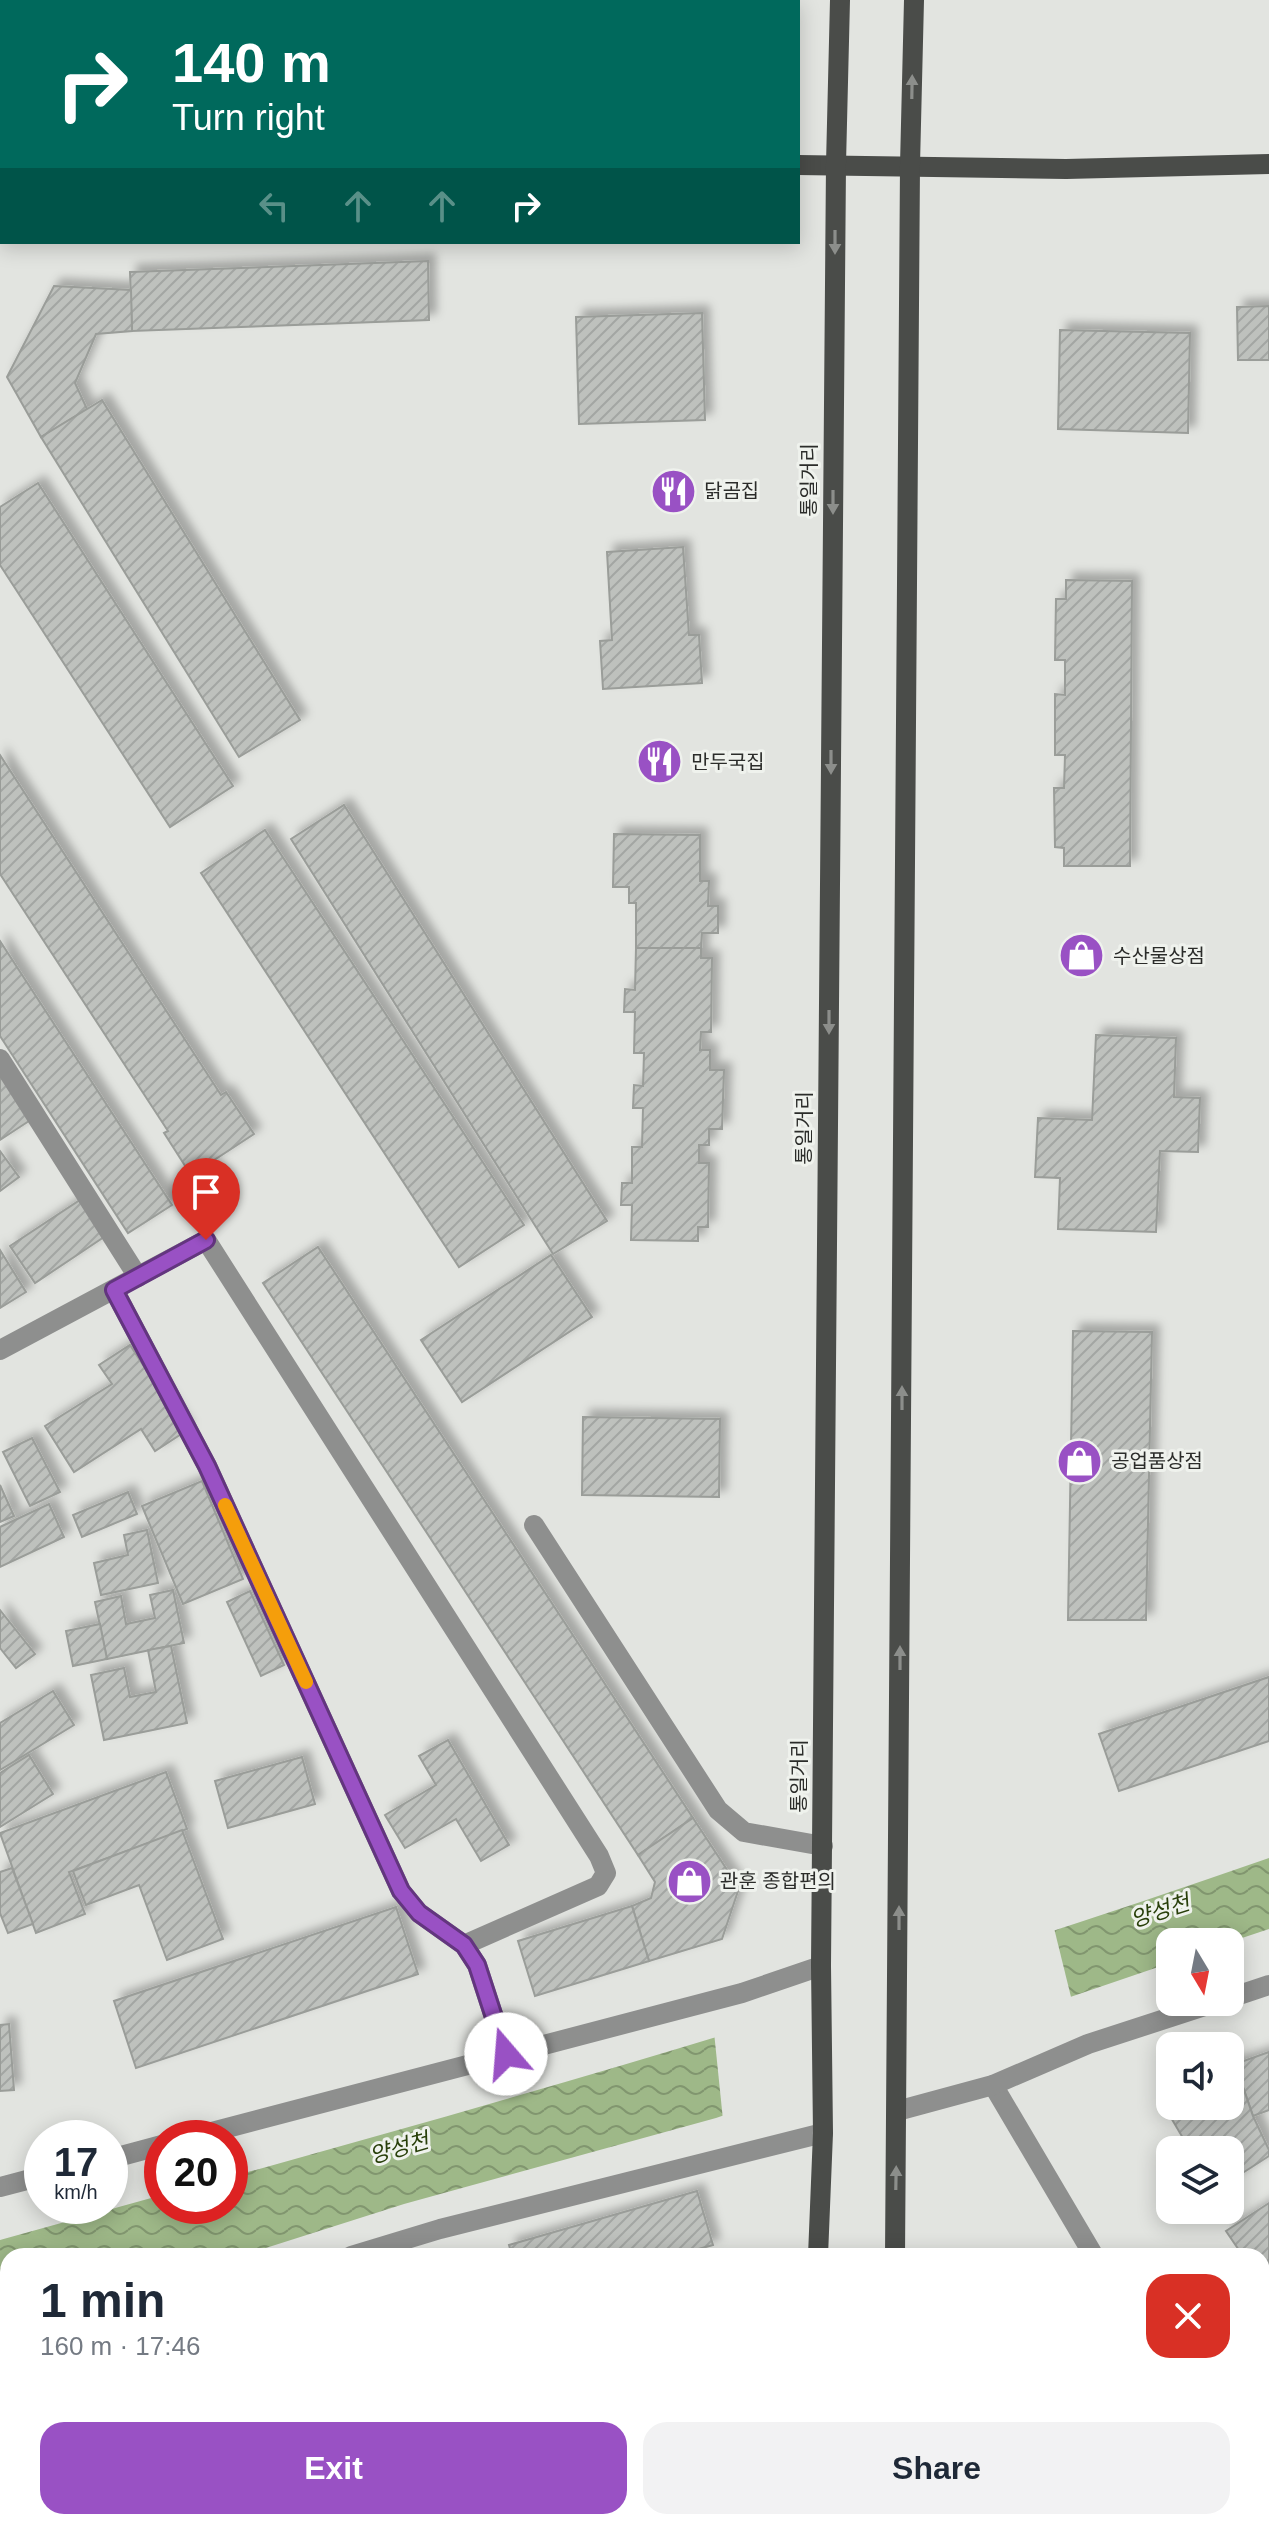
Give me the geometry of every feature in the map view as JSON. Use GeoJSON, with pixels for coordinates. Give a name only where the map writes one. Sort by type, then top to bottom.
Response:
{"type":"FeatureCollection","features":[{"type":"Feature","properties":{"kind":"main road","name":"통일거리"},"geometry":{"type":"LineString","coordinates":[[818,2248],[823,2133],[821,1966],[836,164],[840,0]]}},
{"type":"Feature","properties":{"kind":"main road"},"geometry":{"type":"LineString","coordinates":[[895,2248],[910,165],[914,0]]}},
{"type":"Feature","properties":{"kind":"main road"},"geometry":{"type":"LineString","coordinates":[[800,165],[1066,169],[1269,164]]}},
{"type":"Feature","properties":{"kind":"street"},"geometry":{"type":"LineString","coordinates":[[0,1059],[138,1277]]}},
{"type":"Feature","properties":{"kind":"street"},"geometry":{"type":"LineString","coordinates":[[0,1350],[206,1240],[591,1843],[606,1873],[598,1886],[464,1945]]}},
{"type":"Feature","properties":{"kind":"street"},"geometry":{"type":"LineString","coordinates":[[114,1290],[207,1466],[401,1891],[419,1913],[464,1945],[477,1965],[506,2054]]}},
{"type":"Feature","properties":{"kind":"street"},"geometry":{"type":"LineString","coordinates":[[534,1525],[718,1810],[744,1832],[823,1846]]}},
{"type":"Feature","properties":{"kind":"street"},"geometry":{"type":"LineString","coordinates":[[248,2122],[742,1993],[821,1966]]}},
{"type":"Feature","properties":{"kind":"street"},"geometry":{"type":"LineString","coordinates":[[1244,1993],[1269,1985]]}},
{"type":"Feature","properties":{"kind":"street"},"geometry":{"type":"LineString","coordinates":[[897,2111],[993,2085],[1088,2044],[1174,2016]]}},
{"type":"Feature","properties":{"kind":"street"},"geometry":{"type":"LineString","coordinates":[[993,2085],[1089,2248]]}},
{"type":"Feature","properties":{"kind":"street"},"geometry":{"type":"LineString","coordinates":[[377,2248],[440,2229],[823,2133]]}},
{"type":"Feature","properties":{"kind":"street"},"geometry":{"type":"LineString","coordinates":[[0,2187],[24,2181]]}},
{"type":"Feature","properties":{"kind":"water","name":"양성천"},"geometry":{"type":"Polygon","coordinates":[[[1269,1858],[1269,1929],[1244,1937],[1244,1928],[1156,1928],[1156,1968],[716,2118],[404,2204],[266,2248],[0,2248],[0,2240],[58,2224],[128,2224],[128,2204],[144,2200],[144,2224],[248,2224],[248,2172],[752,2026],[1011,1945],[1269,1858]]]}},
{"type":"Feature","properties":{"kind":"pier"},"geometry":{"type":"Polygon","coordinates":[[[1054,1928],[1072,2001],[723,2120],[714,2032],[1054,1928]]]}},
{"type":"Feature","properties":{"kind":"building"},"geometry":{"type":"Polygon","coordinates":[[[428,261],[429,320],[132,331],[130,272],[428,261]]]}},
{"type":"Feature","properties":{"kind":"building"},"geometry":{"type":"Polygon","coordinates":[[[54,286],[131,290],[132,331],[96,334],[75,383],[87,409],[41,437],[7,377],[54,286]]]}},
{"type":"Feature","properties":{"kind":"building"},"geometry":{"type":"Polygon","coordinates":[[[1269,306],[1269,360],[1238,360],[1237,307],[1269,306]]]}},
{"type":"Feature","properties":{"kind":"building"},"geometry":{"type":"Polygon","coordinates":[[[702,313],[705,420],[579,424],[576,317],[702,313]]]}},
{"type":"Feature","properties":{"kind":"building"},"geometry":{"type":"Polygon","coordinates":[[[1060,330],[1190,333],[1188,433],[1058,429],[1060,330]]]}},
{"type":"Feature","properties":{"kind":"building"},"geometry":{"type":"Polygon","coordinates":[[[102,400],[300,720],[239,757],[41,437],[102,400]]]}},
{"type":"Feature","properties":{"kind":"building"},"geometry":{"type":"Polygon","coordinates":[[[38,483],[233,786],[170,827],[0,565],[0,507],[38,483]]]}},
{"type":"Feature","properties":{"kind":"building"},"geometry":{"type":"Polygon","coordinates":[[[683,547],[689,635],[699,635],[702,683],[603,689],[600,641],[612,640],[607,552],[683,547]]]}},
{"type":"Feature","properties":{"kind":"building"},"geometry":{"type":"Polygon","coordinates":[[[1066,580],[1132,581],[1130,866],[1064,866],[1064,848],[1055,847],[1054,788],[1064,788],[1065,755],[1055,755],[1055,694],[1065,695],[1065,660],[1055,660],[1056,599],[1066,599],[1066,580]]]}},
{"type":"Feature","properties":{"kind":"building"},"geometry":{"type":"Polygon","coordinates":[[[0,755],[221,1095],[226,1092],[254,1134],[191,1175],[164,1133],[168,1131],[0,874],[0,755]]]}},
{"type":"Feature","properties":{"kind":"building"},"geometry":{"type":"Polygon","coordinates":[[[344,805],[607,1221],[553,1254],[291,839],[344,805]]]}},
{"type":"Feature","properties":{"kind":"building"},"geometry":{"type":"Polygon","coordinates":[[[265,830],[524,1225],[459,1267],[201,873],[265,830]]]}},
{"type":"Feature","properties":{"kind":"building"},"geometry":{"type":"Polygon","coordinates":[[[614,834],[700,835],[700,881],[709,881],[708,906],[718,906],[718,933],[702,933],[701,948],[636,948],[636,903],[629,903],[629,887],[613,887],[614,834]]]}},
{"type":"Feature","properties":{"kind":"building"},"geometry":{"type":"Polygon","coordinates":[[[0,941],[172,1205],[128,1233],[0,1036],[0,941]]]}},
{"type":"Feature","properties":{"kind":"building"},"geometry":{"type":"Polygon","coordinates":[[[636,948],[701,948],[701,958],[712,958],[711,1032],[701,1032],[700,1050],[710,1050],[710,1070],[724,1070],[722,1129],[709,1129],[709,1145],[699,1145],[699,1163],[709,1163],[708,1227],[698,1227],[698,1241],[631,1240],[632,1205],[621,1205],[622,1183],[632,1183],[632,1147],[642,1147],[643,1108],[633,1108],[634,1085],[643,1086],[644,1053],[634,1053],[635,1012],[624,1012],[625,989],[635,990],[636,948]]]}},
{"type":"Feature","properties":{"kind":"building"},"geometry":{"type":"Polygon","coordinates":[[[1096,1035],[1176,1038],[1174,1097],[1200,1098],[1198,1152],[1160,1151],[1156,1232],[1058,1229],[1060,1178],[1035,1177],[1038,1118],[1092,1120],[1096,1035]]]}},
{"type":"Feature","properties":{"kind":"building"},"geometry":{"type":"Polygon","coordinates":[[[0,1072],[32,1119],[0,1140],[0,1072]]]}},
{"type":"Feature","properties":{"kind":"building"},"geometry":{"type":"Polygon","coordinates":[[[0,1151],[19,1177],[0,1191],[0,1151]]]}},
{"type":"Feature","properties":{"kind":"building"},"geometry":{"type":"Polygon","coordinates":[[[80,1200],[104,1237],[35,1283],[10,1246],[80,1200]]]}},
{"type":"Feature","properties":{"kind":"building"},"geometry":{"type":"Polygon","coordinates":[[[318,1247],[693,1818],[638,1855],[263,1283],[318,1247]]]}},
{"type":"Feature","properties":{"kind":"building"},"geometry":{"type":"Polygon","coordinates":[[[0,1250],[26,1292],[0,1308],[0,1250]]]}},
{"type":"Feature","properties":{"kind":"building"},"geometry":{"type":"Polygon","coordinates":[[[551,1255],[592,1317],[462,1402],[421,1340],[551,1255]]]}},
{"type":"Feature","properties":{"kind":"building"},"geometry":{"type":"Polygon","coordinates":[[[1073,1331],[1152,1332],[1146,1620],[1068,1620],[1073,1331]]]}},
{"type":"Feature","properties":{"kind":"building"},"geometry":{"type":"Polygon","coordinates":[[[130,1345],[186,1431],[155,1451],[141,1429],[74,1472],[45,1426],[112,1384],[99,1365],[130,1345]]]}},
{"type":"Feature","properties":{"kind":"building"},"geometry":{"type":"Polygon","coordinates":[[[583,1417],[720,1419],[719,1497],[582,1495],[583,1417]]]}},
{"type":"Feature","properties":{"kind":"building"},"geometry":{"type":"Polygon","coordinates":[[[32,1438],[60,1492],[30,1506],[3,1452],[32,1438]]]}},
{"type":"Feature","properties":{"kind":"building"},"geometry":{"type":"Polygon","coordinates":[[[202,1481],[243,1579],[183,1604],[142,1506],[202,1481]]]}},
{"type":"Feature","properties":{"kind":"building"},"geometry":{"type":"Polygon","coordinates":[[[0,1485],[14,1516],[0,1522],[0,1485]]]}},
{"type":"Feature","properties":{"kind":"building"},"geometry":{"type":"Polygon","coordinates":[[[128,1492],[137,1514],[82,1537],[73,1515],[128,1492]]]}},
{"type":"Feature","properties":{"kind":"building"},"geometry":{"type":"Polygon","coordinates":[[[49,1504],[64,1537],[0,1567],[0,1527],[49,1504]]]}},
{"type":"Feature","properties":{"kind":"building"},"geometry":{"type":"Polygon","coordinates":[[[147,1530],[158,1583],[101,1595],[94,1563],[128,1555],[124,1535],[147,1530]]]}},
{"type":"Feature","properties":{"kind":"building"},"geometry":{"type":"Polygon","coordinates":[[[173,1590],[184,1643],[107,1659],[95,1602],[121,1596],[126,1624],[155,1618],[150,1595],[173,1590]]]}},
{"type":"Feature","properties":{"kind":"building"},"geometry":{"type":"Polygon","coordinates":[[[250,1591],[284,1665],[261,1676],[227,1602],[250,1591]]]}},
{"type":"Feature","properties":{"kind":"building"},"geometry":{"type":"Polygon","coordinates":[[[0,1610],[35,1654],[16,1668],[0,1648],[0,1610]]]}},
{"type":"Feature","properties":{"kind":"building"},"geometry":{"type":"Polygon","coordinates":[[[100,1624],[107,1659],[73,1666],[66,1631],[100,1624]]]}},
{"type":"Feature","properties":{"kind":"building"},"geometry":{"type":"Polygon","coordinates":[[[171,1646],[187,1723],[104,1740],[91,1675],[124,1668],[130,1697],[156,1692],[148,1650],[171,1646]]]}},
{"type":"Feature","properties":{"kind":"building"},"geometry":{"type":"Polygon","coordinates":[[[1269,1677],[1269,1741],[1119,1791],[1099,1734],[1269,1677]]]}},
{"type":"Feature","properties":{"kind":"building"},"geometry":{"type":"Polygon","coordinates":[[[53,1691],[74,1725],[0,1770],[0,1723],[53,1691]]]}},
{"type":"Feature","properties":{"kind":"building"},"geometry":{"type":"Polygon","coordinates":[[[448,1740],[509,1845],[481,1861],[456,1819],[405,1848],[385,1815],[436,1785],[419,1756],[448,1740]]]}},
{"type":"Feature","properties":{"kind":"building"},"geometry":{"type":"Polygon","coordinates":[[[29,1755],[53,1794],[0,1827],[0,1773],[29,1755]]]}},
{"type":"Feature","properties":{"kind":"building"},"geometry":{"type":"Polygon","coordinates":[[[302,1757],[315,1804],[228,1828],[215,1781],[302,1757]]]}},
{"type":"Feature","properties":{"kind":"building"},"geometry":{"type":"Polygon","coordinates":[[[166,1772],[187,1829],[69,1872],[85,1914],[36,1933],[0,1833],[166,1772]]]}},
{"type":"Feature","properties":{"kind":"building"},"geometry":{"type":"Polygon","coordinates":[[[693,1818],[739,1888],[722,1939],[649,1961],[632,1906],[651,1898],[655,1882],[638,1855],[693,1818]]]}},
{"type":"Feature","properties":{"kind":"building"},"geometry":{"type":"Polygon","coordinates":[[[182,1830],[223,1939],[167,1960],[139,1885],[86,1905],[73,1871],[182,1830]]]}},
{"type":"Feature","properties":{"kind":"building"},"geometry":{"type":"Polygon","coordinates":[[[12,1868],[33,1924],[8,1933],[0,1913],[0,1872],[12,1868]]]}},
{"type":"Feature","properties":{"kind":"building"},"geometry":{"type":"Polygon","coordinates":[[[632,1906],[649,1961],[535,1996],[518,1941],[632,1906]]]}},
{"type":"Feature","properties":{"kind":"building"},"geometry":{"type":"Polygon","coordinates":[[[396,1907],[418,1974],[136,2068],[114,2001],[396,1907]]]}},
{"type":"Feature","properties":{"kind":"building"},"geometry":{"type":"Polygon","coordinates":[[[9,2024],[14,2090],[0,2091],[0,2025],[9,2024]]]}},
{"type":"Feature","properties":{"kind":"building"},"geometry":{"type":"Polygon","coordinates":[[[1269,2052],[1269,2110],[1253,2116],[1244,2090],[1244,2061],[1269,2052]]]}},
{"type":"Feature","properties":{"kind":"building"},"geometry":{"type":"Polygon","coordinates":[[[1244,2090],[1269,2156],[1244,2172],[1244,2136],[1182,2136],[1172,2120],[1244,2120],[1244,2090]]]}},
{"type":"Feature","properties":{"kind":"building"},"geometry":{"type":"Polygon","coordinates":[[[697,2191],[713,2245],[702,2248],[510,2248],[509,2245],[697,2191]]]}},
{"type":"Feature","properties":{"kind":"building"},"geometry":{"type":"Polygon","coordinates":[[[1269,2203],[1269,2248],[1238,2248],[1226,2231],[1237,2224],[1244,2224],[1244,2219],[1269,2203]]]}},
{"type":"Feature","properties":{"kind":"slow traffic"},"geometry":{"type":"LineString","coordinates":[[225,1505],[306,1682]]}},
{"type":"Feature","properties":{"kind":"place","name":"닭곰집"},"geometry":{"type":"Point","coordinates":[673,491]}},
{"type":"Feature","properties":{"kind":"place","name":"만두국집"},"geometry":{"type":"Point","coordinates":[660,762]}},
{"type":"Feature","properties":{"kind":"place","name":"수산물상점"},"geometry":{"type":"Point","coordinates":[1082,956]}},
{"type":"Feature","properties":{"kind":"place","name":"공업품상점"},"geometry":{"type":"Point","coordinates":[1080,1461]}},
{"type":"Feature","properties":{"kind":"place","name":"관훈 종합편의"},"geometry":{"type":"Point","coordinates":[689,1881]}},
{"type":"Feature","properties":{"kind":"route"},"geometry":{"type":"LineString","coordinates":[[206,1240],[114,1290],[207,1466],[401,1891],[419,1913],[464,1945],[477,1965],[506,2054]]}}]}
